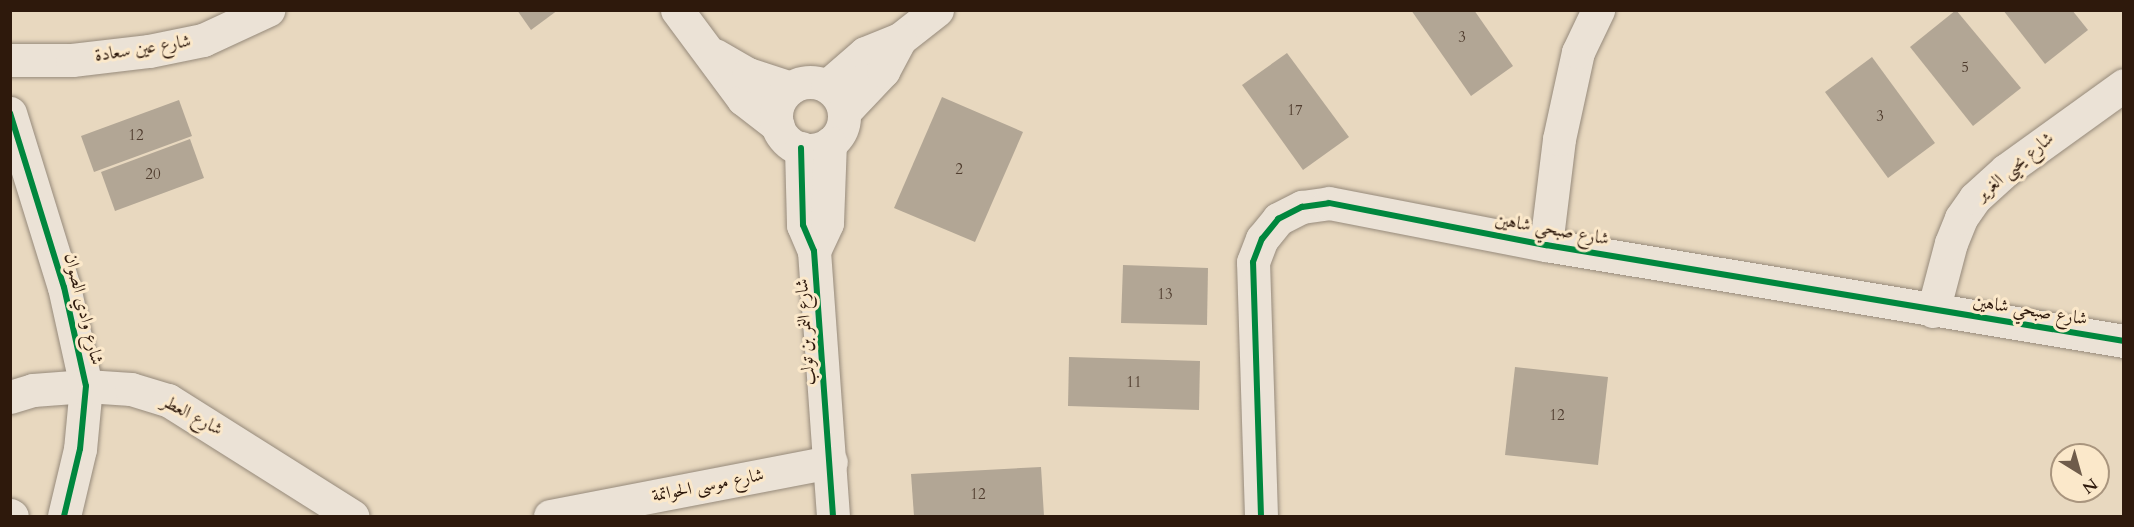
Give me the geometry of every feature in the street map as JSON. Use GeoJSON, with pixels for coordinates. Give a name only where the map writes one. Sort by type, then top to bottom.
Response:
{"type":"FeatureCollection","features":[{"type":"Feature","properties":{"kind":"street","name":"شارع عين سعادة"},"geometry":{"type":"LineString","coordinates":[[10,60],[72,60],[149,51],[202,40],[268,10]]}},
{"type":"Feature","properties":{"kind":"street"},"geometry":{"type":"LineString","coordinates":[[677,10],[743,99],[803,139],[842,129],[836,99],[865,53],[900,39],[937,10]]}},
{"type":"Feature","properties":{"kind":"street"},"geometry":{"type":"LineString","coordinates":[[1546,245],[1559,140],[1578,52],[1598,10]]}},
{"type":"Feature","properties":{"kind":"street"},"geometry":{"type":"LineString","coordinates":[[706,49],[748,74],[791,88]]}},
{"type":"Feature","properties":{"kind":"street"},"geometry":{"type":"LineString","coordinates":[[803,139],[778,105],[791,88],[809,82],[836,99]]}},
{"type":"Feature","properties":{"kind":"street","name":"شارع يحيى الغرير"},"geometry":{"type":"LineString","coordinates":[[1933,311],[1951,243],[1961,218],[1975,198],[2006,170],[2124,85]]}},
{"type":"Feature","properties":{"kind":"street","name":"شارع وادي الصوان"},"geometry":{"type":"LineString","coordinates":[[10,113],[64,287],[86,386],[80,449],[64,516]]}},
{"type":"Feature","properties":{"kind":"street","name":"شارع النمر بن تولب"},"geometry":{"type":"LineString","coordinates":[[803,139],[803,225],[814,250],[831,462],[833,516]]}},
{"type":"Feature","properties":{"kind":"street","name":"شارع صبحي شاهين"},"geometry":{"type":"LineString","coordinates":[[1261,516],[1253,262],[1262,239],[1278,219],[1302,207],[1329,203],[1546,245],[2124,341]]}},
{"type":"Feature","properties":{"kind":"street","name":"شارع العطر"},"geometry":{"type":"LineString","coordinates":[[10,396],[33,390],[86,386],[131,389],[168,400],[352,516]]}},
{"type":"Feature","properties":{"kind":"street","name":"شارع موسى الحواتمة"},"geometry":{"type":"LineString","coordinates":[[550,516],[831,462]]}},
{"type":"Feature","properties":{"kind":"building"},"geometry":{"type":"Polygon","coordinates":[[[517,10],[558,10],[531,30],[517,10]]]}},
{"type":"Feature","properties":{"kind":"building"},"geometry":{"type":"Polygon","coordinates":[[[1411,10],[1474,10],[1513,66],[1471,96],[1411,10]]]}},
{"type":"Feature","properties":{"kind":"building"},"geometry":{"type":"Polygon","coordinates":[[[1956,10],[2021,88],[1973,126],[1910,47],[1956,10]]]}},
{"type":"Feature","properties":{"kind":"building"},"geometry":{"type":"Polygon","coordinates":[[[2003,10],[2072,10],[2088,30],[2045,64],[2003,10]]]}},
{"type":"Feature","properties":{"kind":"building"},"geometry":{"type":"Polygon","coordinates":[[[1287,53],[1349,137],[1303,170],[1242,85],[1287,53]]]}},
{"type":"Feature","properties":{"kind":"building"},"geometry":{"type":"Polygon","coordinates":[[[1872,57],[1935,143],[1888,178],[1825,92],[1872,57]]]}},
{"type":"Feature","properties":{"kind":"building"},"geometry":{"type":"Polygon","coordinates":[[[942,97],[1023,132],[975,242],[894,208],[942,97]]]}},
{"type":"Feature","properties":{"kind":"building"},"geometry":{"type":"Polygon","coordinates":[[[179,100],[192,136],[94,172],[81,136],[179,100]]]}},
{"type":"Feature","properties":{"kind":"building"},"geometry":{"type":"Polygon","coordinates":[[[190,139],[204,178],[115,211],[101,172],[190,139]]]}},
{"type":"Feature","properties":{"kind":"building"},"geometry":{"type":"Polygon","coordinates":[[[1123,265],[1208,268],[1207,325],[1121,323],[1123,265]]]}},
{"type":"Feature","properties":{"kind":"building"},"geometry":{"type":"Polygon","coordinates":[[[1069,357],[1200,361],[1199,410],[1068,406],[1069,357]]]}},
{"type":"Feature","properties":{"kind":"building"},"geometry":{"type":"Polygon","coordinates":[[[1515,367],[1608,377],[1598,465],[1505,455],[1515,367]]]}},
{"type":"Feature","properties":{"kind":"building"},"geometry":{"type":"Polygon","coordinates":[[[1041,467],[1044,516],[914,516],[911,474],[1041,467]]]}},
{"type":"Feature","properties":{"kind":"cycle path"},"geometry":{"type":"LineString","coordinates":[[10,113],[64,287],[86,386],[80,449],[64,516]]}},
{"type":"Feature","properties":{"kind":"cycle path"},"geometry":{"type":"LineString","coordinates":[[801,148],[803,225],[814,251],[833,516]]}},
{"type":"Feature","properties":{"kind":"cycle path"},"geometry":{"type":"LineString","coordinates":[[1261,516],[1253,262],[1262,239],[1278,219],[1302,207],[1329,203],[1546,245],[2124,341]]}}]}
